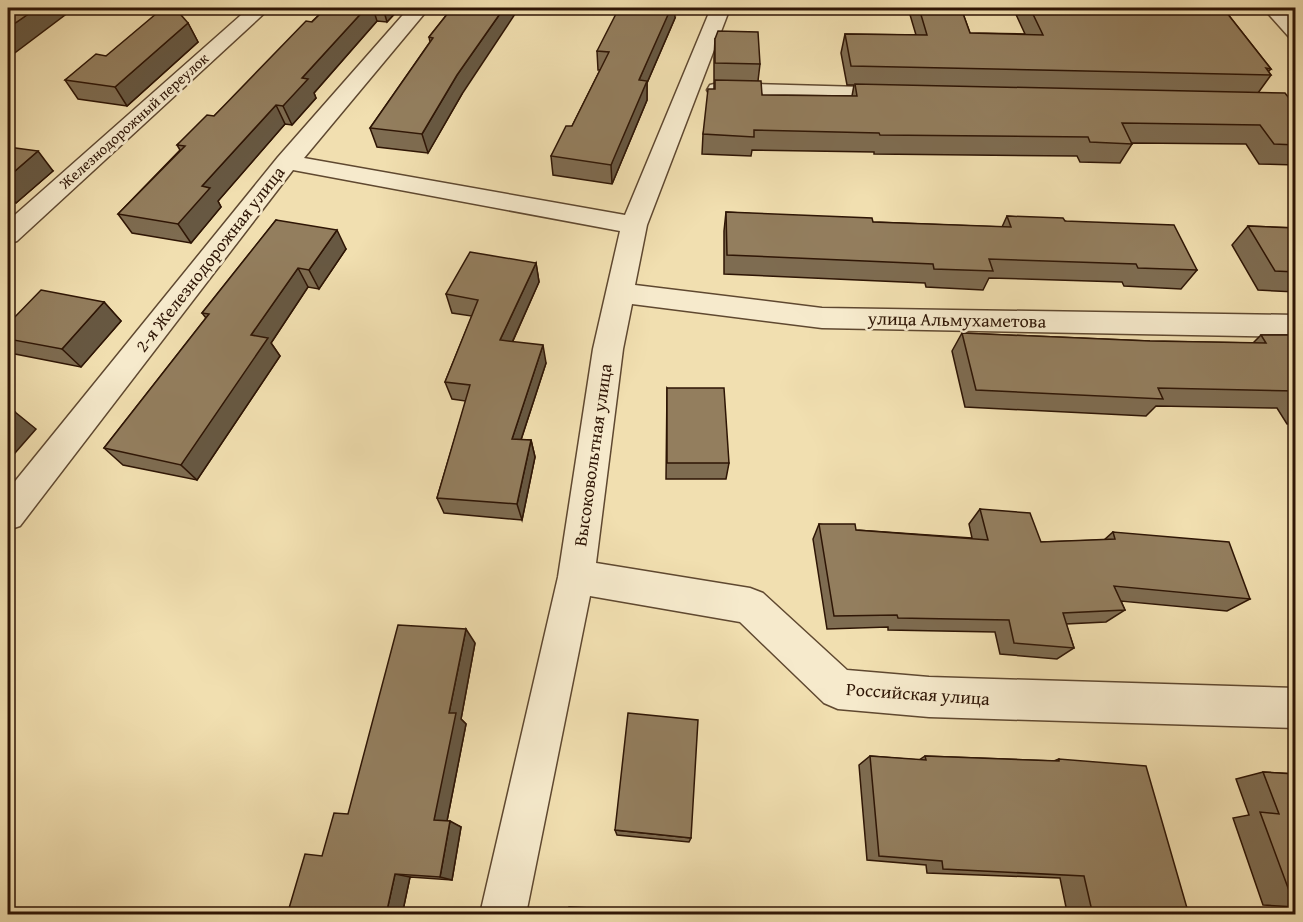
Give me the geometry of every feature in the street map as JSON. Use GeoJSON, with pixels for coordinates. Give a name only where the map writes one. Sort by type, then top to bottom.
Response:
{"type":"FeatureCollection","features":[{"type":"Feature","properties":{"kind":"street","name":"Железнодорожный переулок"},"geometry":{"type":"LineString","coordinates":[[8,235],[260,8]]}},
{"type":"Feature","properties":{"kind":"street","name":"2-я Железнодорожная улица"},"geometry":{"type":"LineString","coordinates":[[8,515],[287,162],[419,8]]}},
{"type":"Feature","properties":{"kind":"street","name":"Высоковольтная улица"},"geometry":{"type":"LineString","coordinates":[[503,915],[576,577],[608,349],[634,225],[722,8]]}},
{"type":"Feature","properties":{"kind":"street"},"geometry":{"type":"LineString","coordinates":[[1272,8],[1296,33]]}},
{"type":"Feature","properties":{"kind":"street"},"geometry":{"type":"LineString","coordinates":[[688,90],[915,95]]}},
{"type":"Feature","properties":{"kind":"street"},"geometry":{"type":"LineString","coordinates":[[287,162],[634,225]]}},
{"type":"Feature","properties":{"kind":"street","name":"улица Альмухаметова"},"geometry":{"type":"LineString","coordinates":[[620,293],[822,318],[1296,326]]}},
{"type":"Feature","properties":{"kind":"street","name":"Российская улица"},"geometry":{"type":"LineString","coordinates":[[576,577],[750,606],[838,689],[929,697],[1296,708]]}},
{"type":"Feature","properties":{"kind":"building"},"geometry":{"type":"Polygon","coordinates":[[[8,8],[37,8],[8,28],[8,8]]]}},
{"type":"Feature","properties":{"kind":"building"},"geometry":{"type":"Polygon","coordinates":[[[163,8],[175,8],[188,23],[115,87],[65,80],[96,54],[106,56],[163,8]]]}},
{"type":"Feature","properties":{"kind":"building"},"geometry":{"type":"Polygon","coordinates":[[[326,8],[366,8],[302,78],[308,79],[283,106],[276,105],[202,186],[210,188],[178,224],[118,214],[185,146],[177,145],[207,115],[214,116],[306,21],[312,22],[326,8]]]}},
{"type":"Feature","properties":{"kind":"building"},"geometry":{"type":"Polygon","coordinates":[[[452,8],[504,8],[457,75],[422,134],[370,128],[433,38],[429,37],[452,8]]]}},
{"type":"Feature","properties":{"kind":"building"},"geometry":{"type":"Polygon","coordinates":[[[619,8],[671,8],[639,80],[647,81],[611,165],[551,156],[566,126],[572,126],[609,52],[597,51],[619,8]]]}},
{"type":"Feature","properties":{"kind":"building"},"geometry":{"type":"Polygon","coordinates":[[[919,8],[961,8],[970,33],[1043,35],[1030,8],[1223,8],[1271,69],[1266,68],[1271,75],[851,66],[845,34],[927,35],[919,8]]]}},
{"type":"Feature","properties":{"kind":"building"},"geometry":{"type":"Polygon","coordinates":[[[718,31],[758,32],[760,64],[715,63],[715,39],[718,31]]]}},
{"type":"Feature","properties":{"kind":"building"},"geometry":{"type":"Polygon","coordinates":[[[715,80],[761,81],[762,95],[857,96],[855,84],[1285,93],[1296,107],[1296,145],[1274,144],[1260,125],[1122,123],[1132,144],[1090,142],[1088,137],[880,135],[879,133],[754,130],[754,137],[703,134],[708,89],[715,89],[715,80]]]}},
{"type":"Feature","properties":{"kind":"building"},"geometry":{"type":"Polygon","coordinates":[[[8,147],[38,151],[8,177],[8,147]]]}},
{"type":"Feature","properties":{"kind":"building"},"geometry":{"type":"Polygon","coordinates":[[[726,212],[872,218],[873,222],[1011,227],[1007,216],[1063,218],[1065,221],[1174,225],[1197,270],[1138,268],[1136,264],[989,259],[993,271],[934,269],[933,264],[727,255],[726,212]]]}},
{"type":"Feature","properties":{"kind":"building"},"geometry":{"type":"Polygon","coordinates":[[[276,220],[337,230],[309,270],[298,268],[251,335],[268,338],[181,465],[104,448],[209,314],[202,313],[276,220]]]}},
{"type":"Feature","properties":{"kind":"building"},"geometry":{"type":"Polygon","coordinates":[[[1248,226],[1296,228],[1296,272],[1275,271],[1248,226]]]}},
{"type":"Feature","properties":{"kind":"building"},"geometry":{"type":"Polygon","coordinates":[[[470,252],[536,263],[500,340],[543,345],[512,439],[531,440],[517,504],[437,498],[470,385],[445,382],[478,300],[446,294],[470,252]]]}},
{"type":"Feature","properties":{"kind":"building"},"geometry":{"type":"Polygon","coordinates":[[[41,290],[104,302],[62,349],[8,339],[8,324],[41,290]]]}},
{"type":"Feature","properties":{"kind":"building"},"geometry":{"type":"Polygon","coordinates":[[[962,333],[1150,341],[1266,343],[1261,335],[1296,335],[1296,391],[1158,388],[1163,399],[976,390],[962,333]]]}},
{"type":"Feature","properties":{"kind":"building"},"geometry":{"type":"Polygon","coordinates":[[[667,388],[724,388],[729,463],[667,463],[667,388]]]}},
{"type":"Feature","properties":{"kind":"building"},"geometry":{"type":"Polygon","coordinates":[[[8,410],[15,412],[8,420],[8,410]]]}},
{"type":"Feature","properties":{"kind":"building"},"geometry":{"type":"Polygon","coordinates":[[[980,509],[1030,513],[1041,542],[1115,539],[1113,532],[1229,542],[1250,599],[1114,586],[1125,610],[1063,613],[1074,648],[1014,643],[1009,620],[898,618],[897,615],[834,616],[819,524],[855,524],[856,530],[988,540],[980,509]]]}},
{"type":"Feature","properties":{"kind":"building"},"geometry":{"type":"Polygon","coordinates":[[[398,625],[466,629],[449,713],[456,713],[434,820],[450,821],[440,877],[395,874],[386,915],[287,915],[305,854],[322,856],[334,813],[348,814],[398,625]]]}},
{"type":"Feature","properties":{"kind":"building"},"geometry":{"type":"Polygon","coordinates":[[[628,713],[698,720],[691,838],[615,830],[628,713]]]}},
{"type":"Feature","properties":{"kind":"building"},"geometry":{"type":"Polygon","coordinates":[[[870,756],[926,760],[925,756],[1059,761],[1059,759],[1146,766],[1189,915],[1134,915],[1092,911],[1084,876],[943,869],[942,861],[879,856],[870,756]]]}},
{"type":"Feature","properties":{"kind":"building"},"geometry":{"type":"Polygon","coordinates":[[[1263,772],[1296,774],[1296,904],[1294,904],[1260,812],[1279,814],[1263,772]]]}},
{"type":"Feature","properties":{"kind":"building"},"geometry":{"type":"Polygon","coordinates":[[[569,907],[664,911],[664,915],[569,915],[569,907]]]}}]}
